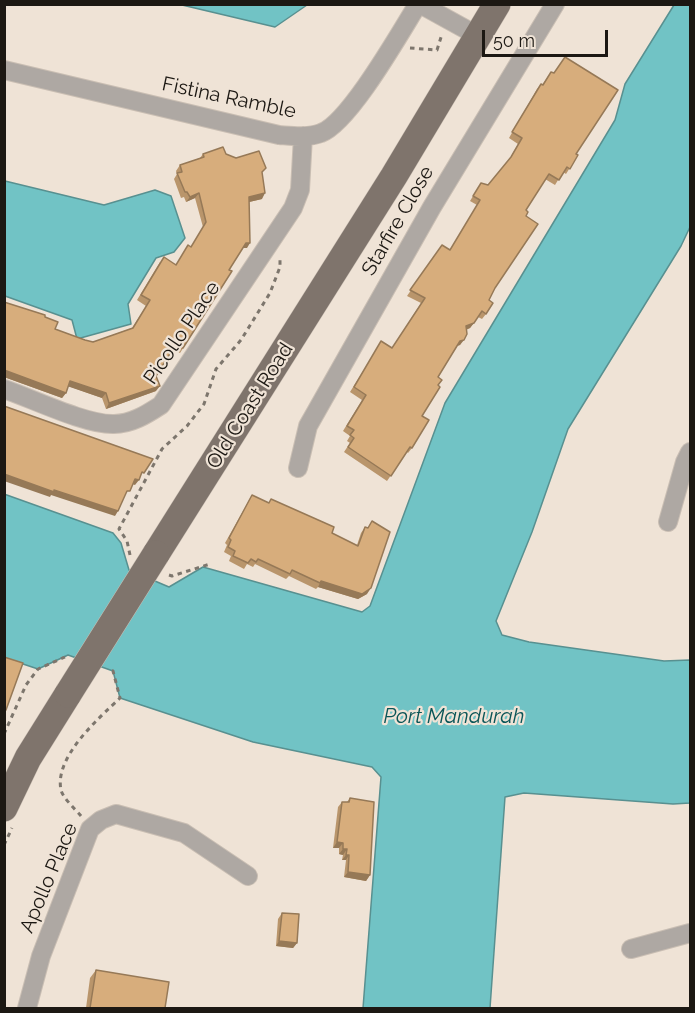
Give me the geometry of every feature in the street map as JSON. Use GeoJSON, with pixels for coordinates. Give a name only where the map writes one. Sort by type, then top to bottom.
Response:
{"type":"FeatureCollection","features":[{"type":"Feature","properties":{"kind":"main road","name":"Old Coast Road"},"geometry":{"type":"LineString","coordinates":[[4,808],[28,758],[369,216],[497,4]]}},
{"type":"Feature","properties":{"kind":"street","name":"Fistina Ramble"},"geometry":{"type":"LineString","coordinates":[[4,70],[279,135],[303,136],[321,133],[337,123],[356,100],[419,4],[478,36]]}},
{"type":"Feature","properties":{"kind":"street","name":"Starfire Close"},"geometry":{"type":"LineString","coordinates":[[298,468],[308,426],[432,207],[555,4]]}},
{"type":"Feature","properties":{"kind":"street","name":"Picollo Place"},"geometry":{"type":"LineString","coordinates":[[4,389],[97,423],[117,424],[144,417],[160,405],[293,208],[300,190],[303,136]]}},
{"type":"Feature","properties":{"kind":"street"},"geometry":{"type":"LineString","coordinates":[[668,522],[690,452]]}},
{"type":"Feature","properties":{"kind":"street","name":"Apollo Place"},"geometry":{"type":"LineString","coordinates":[[27,1008],[41,956],[90,829],[101,820],[116,814],[184,833],[248,876]]}},
{"type":"Feature","properties":{"kind":"street"},"geometry":{"type":"LineString","coordinates":[[631,949],[690,933]]}},
{"type":"Feature","properties":{"kind":"path"},"geometry":{"type":"LineString","coordinates":[[405,52],[410,48],[437,50],[441,34],[446,27]]}},
{"type":"Feature","properties":{"kind":"path"},"geometry":{"type":"LineString","coordinates":[[210,564],[172,576],[150,562],[127,541],[118,529],[162,449],[187,426],[204,404],[216,369],[241,340],[270,292],[280,267],[281,247]]}},
{"type":"Feature","properties":{"kind":"water"},"geometry":{"type":"Polygon","coordinates":[[[182,5],[307,5],[275,27],[182,5]]]}},
{"type":"Feature","properties":{"kind":"water","name":"Port Mandurah"},"geometry":{"type":"Polygon","coordinates":[[[674,5],[690,5],[690,227],[681,246],[568,429],[532,532],[496,621],[502,635],[529,642],[664,661],[690,660],[690,803],[673,804],[524,793],[505,797],[490,1008],[363,1008],[381,777],[372,767],[253,742],[120,698],[113,671],[68,655],[38,669],[5,658],[4,494],[113,533],[121,543],[129,570],[169,587],[203,567],[362,612],[370,606],[445,403],[615,120],[625,84],[674,5]]]}},
{"type":"Feature","properties":{"kind":"water"},"geometry":{"type":"Polygon","coordinates":[[[5,181],[104,205],[155,190],[171,196],[185,238],[174,252],[156,258],[128,304],[131,324],[77,339],[72,320],[5,296],[5,181]]]}},
{"type":"Feature","properties":{"kind":"building"},"geometry":{"type":"Polygon","coordinates":[[[565,57],[618,90],[576,154],[578,155],[570,169],[567,167],[559,180],[549,174],[526,210],[528,212],[526,216],[538,224],[495,288],[489,300],[493,303],[486,314],[482,311],[474,323],[466,326],[467,334],[464,340],[460,341],[438,377],[442,380],[438,385],[440,387],[422,416],[429,420],[391,476],[348,447],[354,438],[350,435],[354,430],[347,426],[366,395],[354,387],[381,341],[392,348],[425,298],[410,290],[442,245],[450,250],[480,200],[473,196],[481,183],[488,185],[511,157],[522,138],[512,132],[541,84],[543,85],[551,72],[554,73],[565,57]]]}},
{"type":"Feature","properties":{"kind":"building"},"geometry":{"type":"Polygon","coordinates":[[[223,147],[226,154],[236,158],[259,151],[266,168],[262,172],[265,193],[249,197],[250,243],[246,243],[229,270],[232,271],[183,348],[176,344],[156,376],[160,386],[109,403],[106,393],[70,381],[66,393],[4,370],[4,302],[45,315],[58,322],[55,329],[93,342],[133,328],[150,300],[141,295],[164,257],[176,265],[188,245],[191,247],[206,222],[199,193],[190,197],[185,192],[177,173],[182,172],[180,165],[204,157],[203,154],[223,147]]]}},
{"type":"Feature","properties":{"kind":"building"},"geometry":{"type":"Polygon","coordinates":[[[4,406],[153,459],[144,473],[142,472],[139,480],[135,479],[118,511],[54,490],[54,492],[4,474],[4,406]]]}},
{"type":"Feature","properties":{"kind":"building"},"geometry":{"type":"Polygon","coordinates":[[[252,495],[269,503],[271,499],[334,527],[332,533],[358,546],[365,527],[368,528],[372,521],[390,532],[371,588],[362,594],[321,581],[320,583],[292,570],[290,574],[258,559],[256,562],[251,559],[248,563],[233,556],[235,551],[228,547],[231,540],[229,538],[252,495]]]}},
{"type":"Feature","properties":{"kind":"building"},"geometry":{"type":"Polygon","coordinates":[[[4,657],[23,663],[6,710],[4,709],[4,657]]]}},
{"type":"Feature","properties":{"kind":"building"},"geometry":{"type":"Polygon","coordinates":[[[350,798],[374,802],[370,875],[348,872],[347,849],[343,849],[343,843],[337,842],[342,802],[349,802],[350,798]]]}},
{"type":"Feature","properties":{"kind":"building"},"geometry":{"type":"Polygon","coordinates":[[[282,913],[299,914],[297,943],[279,941],[282,913]]]}},
{"type":"Feature","properties":{"kind":"building"},"geometry":{"type":"Polygon","coordinates":[[[96,970],[169,982],[165,1008],[90,1008],[96,970]]]}}]}
